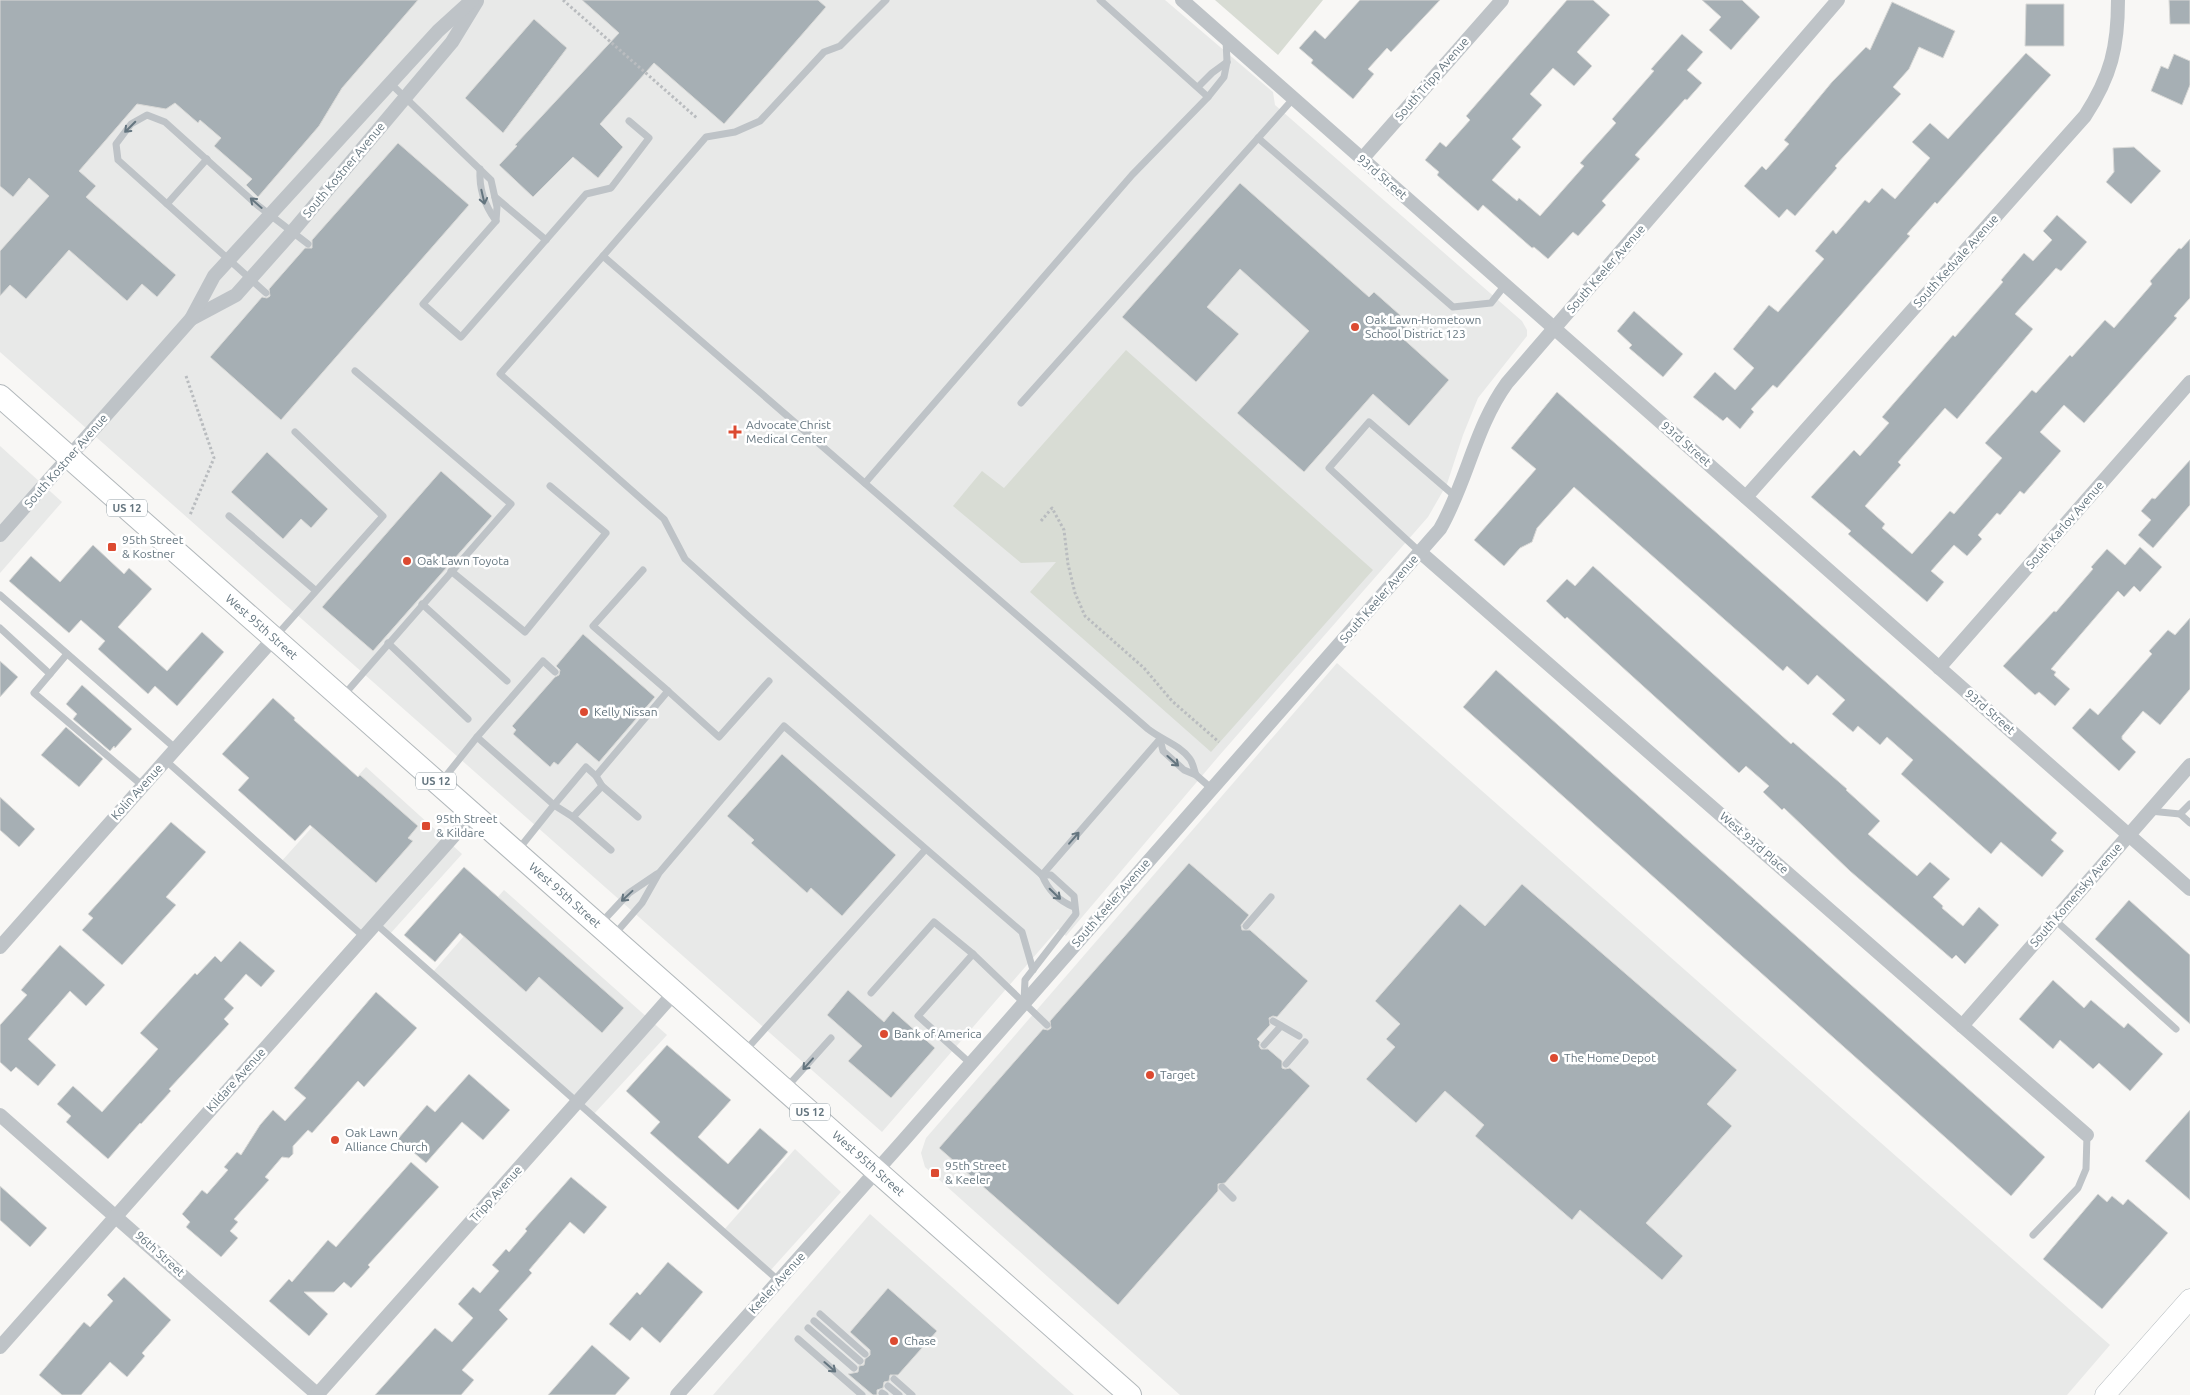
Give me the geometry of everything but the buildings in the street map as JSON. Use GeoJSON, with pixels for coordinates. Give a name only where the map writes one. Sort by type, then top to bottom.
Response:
{"type":"FeatureCollection","features":[{"type":"Feature","properties":{"kind":"main road","name":"West 95th Street"},"geometry":{"type":"LineString","coordinates":[[0,396],[1130,1395]]}},
{"type":"Feature","properties":{"kind":"main road"},"geometry":{"type":"LineString","coordinates":[[2105,1395],[2190,1298]]}},
{"type":"Feature","properties":{"kind":"street","name":"South Kostner Avenue"},"geometry":{"type":"LineString","coordinates":[[0,535],[191,319],[214,276],[438,31],[472,0]]}},
{"type":"Feature","properties":{"kind":"street","name":"South Kostner Avenue"},"geometry":{"type":"LineString","coordinates":[[191,319],[236,295],[292,232],[452,42],[478,0]]}},
{"type":"Feature","properties":{"kind":"street","name":"93rd Street"},"geometry":{"type":"LineString","coordinates":[[1182,0],[2190,889]]}},
{"type":"Feature","properties":{"kind":"street","name":"South Tripp Avenue"},"geometry":{"type":"LineString","coordinates":[[1362,159],[1502,0]]}},
{"type":"Feature","properties":{"kind":"street","name":"South Keeler Avenue"},"geometry":{"type":"LineString","coordinates":[[877,1171],[1440,529],[1456,498],[1493,404],[1507,383],[1838,0]]}},
{"type":"Feature","properties":{"kind":"street","name":"South Kedvale Avenue"},"geometry":{"type":"LineString","coordinates":[[1746,497],[2085,116],[2098,96],[2113,57],[2118,33],[2118,0]]}},
{"type":"Feature","properties":{"kind":"street","name":"South Karlov Avenue"},"geometry":{"type":"LineString","coordinates":[[1939,668],[2190,382]]}},
{"type":"Feature","properties":{"kind":"street","name":"West 93rd Place"},"geometry":{"type":"LineString","coordinates":[[1420,552],[2087,1135]]}},
{"type":"Feature","properties":{"kind":"street","name":"Kolin Avenue"},"geometry":{"type":"LineString","coordinates":[[0,946],[274,638]]}},
{"type":"Feature","properties":{"kind":"street","name":"South Komensky Avenue"},"geometry":{"type":"LineString","coordinates":[[1962,1026],[2190,765]]}},
{"type":"Feature","properties":{"kind":"street","name":"Kildare Avenue"},"geometry":{"type":"LineString","coordinates":[[0,1347],[473,814]]}},
{"type":"Feature","properties":{"kind":"street","name":"Tripp Avenue"},"geometry":{"type":"LineString","coordinates":[[318,1395],[674,992]]}},
{"type":"Feature","properties":{"kind":"street","name":"96th Street"},"geometry":{"type":"LineString","coordinates":[[0,1115],[116,1215],[318,1395]]}},
{"type":"Feature","properties":{"kind":"street","name":"Keeler Avenue"},"geometry":{"type":"LineString","coordinates":[[677,1395],[877,1171]]}},
{"type":"Feature","properties":{"kind":"lane"},"geometry":{"type":"LineString","coordinates":[[886,0],[840,46],[824,52],[760,121],[734,132],[706,137],[500,374],[664,519],[685,559],[1042,875],[1046,886],[1064,903],[1074,907]]}},
{"type":"Feature","properties":{"kind":"lane"},"geometry":{"type":"LineString","coordinates":[[1100,0],[1208,96]]}},
{"type":"Feature","properties":{"kind":"lane"},"geometry":{"type":"LineString","coordinates":[[865,483],[1132,175],[1224,77],[1228,62],[1226,39]]}},
{"type":"Feature","properties":{"kind":"lane"},"geometry":{"type":"LineString","coordinates":[[1198,87],[1212,73],[1228,62]]}},
{"type":"Feature","properties":{"kind":"lane"},"geometry":{"type":"LineString","coordinates":[[390,83],[491,180],[497,207],[496,221],[423,304],[461,337],[586,194],[611,188],[650,138],[630,121]]}},
{"type":"Feature","properties":{"kind":"lane"},"geometry":{"type":"LineString","coordinates":[[1021,403],[1294,98]]}},
{"type":"Feature","properties":{"kind":"lane"},"geometry":{"type":"LineString","coordinates":[[266,293],[118,160],[116,144],[131,124],[147,115],[165,122],[269,214],[308,244]]}},
{"type":"Feature","properties":{"kind":"lane"},"geometry":{"type":"LineString","coordinates":[[1258,138],[1453,308],[1491,303],[1505,285]]}},
{"type":"Feature","properties":{"kind":"lane"},"geometry":{"type":"LineString","coordinates":[[167,204],[207,159]]}},
{"type":"Feature","properties":{"kind":"lane"},"geometry":{"type":"LineString","coordinates":[[480,169],[479,182],[485,205],[496,221]]}},
{"type":"Feature","properties":{"kind":"lane"},"geometry":{"type":"LineString","coordinates":[[495,197],[546,240]]}},
{"type":"Feature","properties":{"kind":"lane"},"geometry":{"type":"LineString","coordinates":[[603,256],[1160,739],[1172,743],[1191,760],[1196,775]]}},
{"type":"Feature","properties":{"kind":"lane"},"geometry":{"type":"LineString","coordinates":[[341,697],[511,504],[355,371]]}},
{"type":"Feature","properties":{"kind":"lane"},"geometry":{"type":"LineString","coordinates":[[1420,552],[1329,468],[1369,422],[1456,498]]}},
{"type":"Feature","properties":{"kind":"lane"},"geometry":{"type":"LineString","coordinates":[[274,638],[382,516],[295,432]]}},
{"type":"Feature","properties":{"kind":"lane"},"geometry":{"type":"LineString","coordinates":[[451,571],[524,632],[606,533],[550,486]]}},
{"type":"Feature","properties":{"kind":"lane"},"geometry":{"type":"LineString","coordinates":[[229,516],[315,590]]}},
{"type":"Feature","properties":{"kind":"lane"},"geometry":{"type":"LineString","coordinates":[[643,570],[593,626],[719,736],[769,681]]}},
{"type":"Feature","properties":{"kind":"lane"},"geometry":{"type":"LineString","coordinates":[[1,597],[175,748]]}},
{"type":"Feature","properties":{"kind":"lane"},"geometry":{"type":"LineString","coordinates":[[422,604],[508,680]]}},
{"type":"Feature","properties":{"kind":"lane"},"geometry":{"type":"LineString","coordinates":[[0,628],[50,674]]}},
{"type":"Feature","properties":{"kind":"lane"},"geometry":{"type":"LineString","coordinates":[[388,643],[468,719]]}},
{"type":"Feature","properties":{"kind":"lane"},"geometry":{"type":"LineString","coordinates":[[67,654],[34,693],[143,786]]}},
{"type":"Feature","properties":{"kind":"lane"},"geometry":{"type":"LineString","coordinates":[[439,784],[543,661],[554,672]]}},
{"type":"Feature","properties":{"kind":"lane"},"geometry":{"type":"LineString","coordinates":[[596,776],[668,691]]}},
{"type":"Feature","properties":{"kind":"lane"},"geometry":{"type":"LineString","coordinates":[[606,931],[642,903],[659,873],[784,726],[1022,932],[1033,970]]}},
{"type":"Feature","properties":{"kind":"lane"},"geometry":{"type":"LineString","coordinates":[[477,737],[554,805],[573,817],[611,850]]}},
{"type":"Feature","properties":{"kind":"lane"},"geometry":{"type":"LineString","coordinates":[[1042,875],[1160,739]]}},
{"type":"Feature","properties":{"kind":"lane"},"geometry":{"type":"LineString","coordinates":[[1160,739],[1163,752],[1184,770],[1196,775],[1212,789]]}},
{"type":"Feature","properties":{"kind":"lane"},"geometry":{"type":"LineString","coordinates":[[165,760],[364,937]]}},
{"type":"Feature","properties":{"kind":"lane"},"geometry":{"type":"LineString","coordinates":[[516,852],[586,767],[596,776],[602,786],[638,817]]}},
{"type":"Feature","properties":{"kind":"lane"},"geometry":{"type":"LineString","coordinates":[[573,817],[602,786]]}},
{"type":"Feature","properties":{"kind":"lane"},"geometry":{"type":"LineString","coordinates":[[2180,814],[2190,804]]}},
{"type":"Feature","properties":{"kind":"lane"},"geometry":{"type":"LineString","coordinates":[[2150,811],[2180,814],[2190,823]]}},
{"type":"Feature","properties":{"kind":"lane"},"geometry":{"type":"LineString","coordinates":[[743,1053],[925,850]]}},
{"type":"Feature","properties":{"kind":"lane"},"geometry":{"type":"LineString","coordinates":[[606,931],[629,893],[659,873]]}},
{"type":"Feature","properties":{"kind":"lane"},"geometry":{"type":"LineString","coordinates":[[1024,1004],[1025,980],[1076,914],[1074,896],[1051,875],[1042,875]]}},
{"type":"Feature","properties":{"kind":"lane"},"geometry":{"type":"LineString","coordinates":[[1246,926],[1271,897]]}},
{"type":"Feature","properties":{"kind":"lane"},"geometry":{"type":"LineString","coordinates":[[2055,920],[2176,1029]]}},
{"type":"Feature","properties":{"kind":"lane"},"geometry":{"type":"LineString","coordinates":[[871,993],[934,922],[973,954],[1047,1025]]}},
{"type":"Feature","properties":{"kind":"lane"},"geometry":{"type":"LineString","coordinates":[[376,924],[779,1281]]}},
{"type":"Feature","properties":{"kind":"lane"},"geometry":{"type":"LineString","coordinates":[[971,1064],[918,1016],[973,954]]}},
{"type":"Feature","properties":{"kind":"lane"},"geometry":{"type":"LineString","coordinates":[[1273,1021],[1299,1036]]}},
{"type":"Feature","properties":{"kind":"lane"},"geometry":{"type":"LineString","coordinates":[[1264,1045],[1281,1026]]}},
{"type":"Feature","properties":{"kind":"lane"},"geometry":{"type":"LineString","coordinates":[[785,1090],[831,1038]]}},
{"type":"Feature","properties":{"kind":"lane"},"geometry":{"type":"LineString","coordinates":[[1286,1064],[1305,1042]]}},
{"type":"Feature","properties":{"kind":"lane"},"geometry":{"type":"LineString","coordinates":[[2034,1235],[2078,1188],[2086,1169],[2087,1135]]}},
{"type":"Feature","properties":{"kind":"lane"},"geometry":{"type":"LineString","coordinates":[[1222,1187],[1233,1198]]}},
{"type":"Feature","properties":{"kind":"lane"},"geometry":{"type":"LineString","coordinates":[[820,1314],[866,1354]]}},
{"type":"Feature","properties":{"kind":"lane"},"geometry":{"type":"LineString","coordinates":[[814,1321],[860,1361]]}},
{"type":"Feature","properties":{"kind":"lane"},"geometry":{"type":"LineString","coordinates":[[808,1328],[854,1368]]}},
{"type":"Feature","properties":{"kind":"lane"},"geometry":{"type":"LineString","coordinates":[[798,1339],[862,1395]]}},
{"type":"Feature","properties":{"kind":"lane"},"geometry":{"type":"LineString","coordinates":[[894,1379],[912,1395]]}},
{"type":"Feature","properties":{"kind":"lane"},"geometry":{"type":"LineString","coordinates":[[888,1386],[899,1395]]}},
{"type":"Feature","properties":{"kind":"path"},"geometry":{"type":"LineString","coordinates":[[563,0],[698,119]]}},
{"type":"Feature","properties":{"kind":"path"},"geometry":{"type":"LineString","coordinates":[[186,376],[214,458],[190,516]]}},
{"type":"Feature","properties":{"kind":"path"},"geometry":{"type":"LineString","coordinates":[[1041,521],[1052,508],[1064,530],[1068,564],[1085,616],[1144,668],[1172,701],[1219,742]]}},
{"type":"Feature","properties":{"kind":"shaded area"},"geometry":{"type":"Polygon","coordinates":[[[0,0],[1165,0],[1273,92],[1275,105],[1522,321],[1527,330],[1527,336],[1478,398],[1463,435],[1447,484],[1428,517],[1218,757],[1066,936],[1058,929],[882,1132],[0,352],[0,0]]]}},
{"type":"Feature","properties":{"kind":"shaded area"},"geometry":{"type":"Polygon","coordinates":[[[1215,0],[1323,0],[1278,55],[1215,0]]]}},
{"type":"Feature","properties":{"kind":"shaded area"},"geometry":{"type":"Polygon","coordinates":[[[1126,350],[1373,570],[1211,752],[1030,592],[1056,562],[1021,563],[953,506],[982,471],[1004,488],[1126,350]]]}},
{"type":"Feature","properties":{"kind":"shaded area"},"geometry":{"type":"Polygon","coordinates":[[[0,446],[62,502],[0,573],[0,446]]]}},
{"type":"Feature","properties":{"kind":"shaded area"},"geometry":{"type":"Polygon","coordinates":[[[1337,663],[2110,1345],[2067,1395],[1180,1395],[925,1167],[921,1153],[926,1138],[1337,663]]]}},
{"type":"Feature","properties":{"kind":"shaded area"},"geometry":{"type":"Polygon","coordinates":[[[366,767],[462,854],[389,935],[376,924],[364,937],[280,863],[366,767]]]}},
{"type":"Feature","properties":{"kind":"shaded area"},"geometry":{"type":"Polygon","coordinates":[[[504,890],[667,1035],[593,1115],[432,973],[504,890]]]}},
{"type":"Feature","properties":{"kind":"shaded area"},"geometry":{"type":"Polygon","coordinates":[[[795,1149],[841,1192],[769,1272],[723,1231],[795,1149]]]}},
{"type":"Feature","properties":{"kind":"shaded area"},"geometry":{"type":"Polygon","coordinates":[[[870,1214],[1074,1395],[713,1395],[870,1214]]]}},
{"type":"Feature","properties":{"kind":"place","name":"Oak Lawn-Hometown School District 123"},"geometry":{"type":"Point","coordinates":[1355,327]}},
{"type":"Feature","properties":{"kind":"place","name":"Advocate Christ Medical Center"},"geometry":{"type":"Point","coordinates":[735,432]}},
{"type":"Feature","properties":{"kind":"place","name":"95th Street & Kostner"},"geometry":{"type":"Point","coordinates":[112,547]}},
{"type":"Feature","properties":{"kind":"place","name":"Oak Lawn Toyota"},"geometry":{"type":"Point","coordinates":[407,561]}},
{"type":"Feature","properties":{"kind":"place","name":"Kelly Nissan"},"geometry":{"type":"Point","coordinates":[584,712]}},
{"type":"Feature","properties":{"kind":"place","name":"95th Street & Kildare"},"geometry":{"type":"Point","coordinates":[426,826]}},
{"type":"Feature","properties":{"kind":"place","name":"Bank of America"},"geometry":{"type":"Point","coordinates":[884,1034]}},
{"type":"Feature","properties":{"kind":"place","name":"The Home Depot"},"geometry":{"type":"Point","coordinates":[1554,1058]}},
{"type":"Feature","properties":{"kind":"place","name":"Target"},"geometry":{"type":"Point","coordinates":[1150,1075]}},
{"type":"Feature","properties":{"kind":"place","name":"Oak Lawn Alliance Church"},"geometry":{"type":"Point","coordinates":[335,1140]}},
{"type":"Feature","properties":{"kind":"place","name":"95th Street & Keeler"},"geometry":{"type":"Point","coordinates":[935,1173]}},
{"type":"Feature","properties":{"kind":"place","name":"Chase"},"geometry":{"type":"Point","coordinates":[894,1341]}}]}
